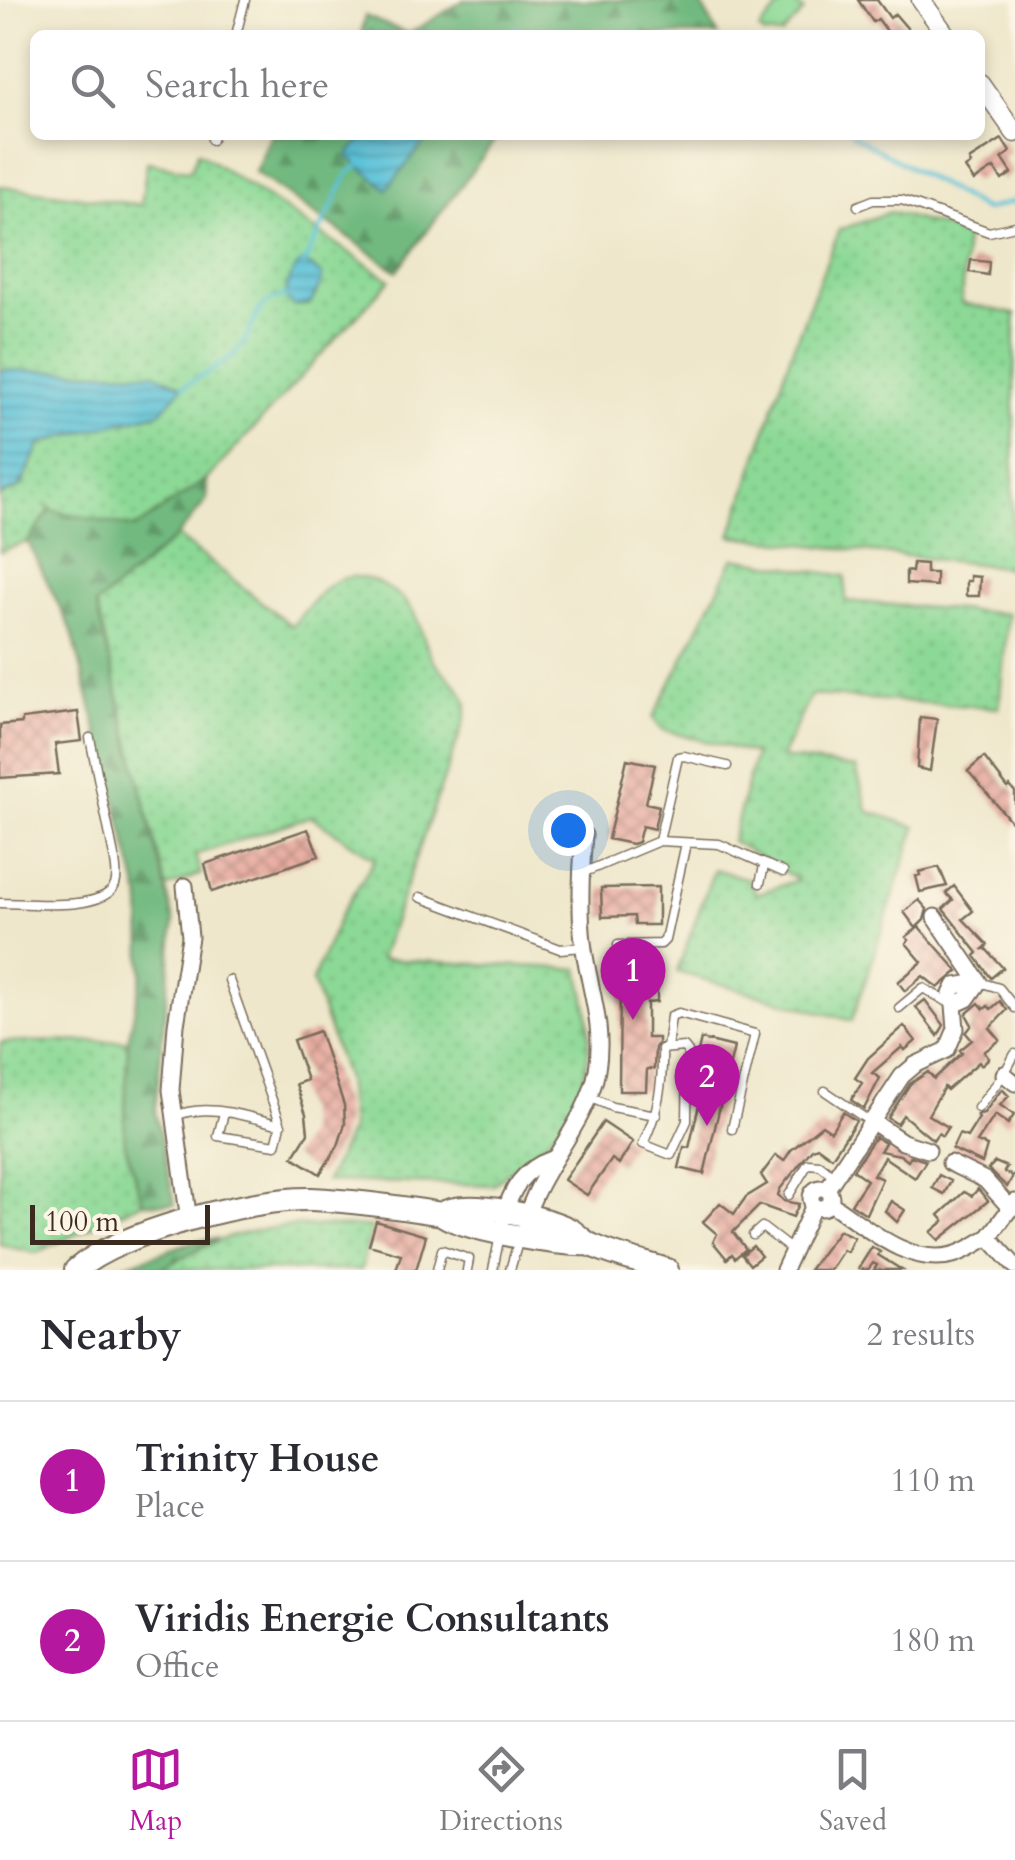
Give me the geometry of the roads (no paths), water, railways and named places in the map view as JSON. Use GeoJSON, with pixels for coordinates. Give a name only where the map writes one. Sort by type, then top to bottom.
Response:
{"type":"FeatureCollection","features":[{"type":"Feature","properties":{"kind":"main road"},"geometry":{"type":"LineString","coordinates":[[74,1268],[106,1250],[189,1221],[225,1211],[309,1199],[442,1214],[451,1208],[471,1207],[513,1224],[548,1221],[573,1232],[611,1259],[667,1270]]}},
{"type":"Feature","properties":{"kind":"street"},"geometry":{"type":"LineString","coordinates":[[921,0],[942,30]]}},
{"type":"Feature","properties":{"kind":"street"},"geometry":{"type":"LineString","coordinates":[[985,90],[1015,132]]}},
{"type":"Feature","properties":{"kind":"street"},"geometry":{"type":"LineString","coordinates":[[513,1224],[510,1196],[519,1181],[539,1164],[552,1159],[589,1097],[596,1076],[600,1046],[597,1005],[584,947],[580,874],[584,835]]}},
{"type":"Feature","properties":{"kind":"street"},"geometry":{"type":"LineString","coordinates":[[186,886],[190,937],[173,1056],[173,1117],[189,1221]]}},
{"type":"Feature","properties":{"kind":"street"},"geometry":{"type":"LineString","coordinates":[[784,1270],[826,1194],[902,1076],[914,1065],[948,1050],[956,1029],[954,1005],[966,999],[979,982],[935,917]]}},
{"type":"Feature","properties":{"kind":"street"},"geometry":{"type":"LineString","coordinates":[[873,1123],[903,1142],[928,1150]]}},
{"type":"Feature","properties":{"kind":"street"},"geometry":{"type":"LineString","coordinates":[[826,1194],[906,1251],[936,1262],[990,1237],[1013,1206],[985,1180],[950,1163]]}},
{"type":"Feature","properties":{"kind":"street"},"geometry":{"type":"LineString","coordinates":[[990,1237],[1015,1266]]}},
{"type":"Feature","properties":{"kind":"lane"},"geometry":{"type":"LineString","coordinates":[[237,30],[245,0]]}},
{"type":"Feature","properties":{"kind":"lane"},"geometry":{"type":"LineString","coordinates":[[858,206],[873,200],[902,200],[989,232],[1015,226]]}},
{"type":"Feature","properties":{"kind":"lane"},"geometry":{"type":"LineString","coordinates":[[0,903],[95,902],[112,890],[117,880],[115,861],[90,738]]}},
{"type":"Feature","properties":{"kind":"lane"},"geometry":{"type":"LineString","coordinates":[[659,842],[678,758],[727,766]]}},
{"type":"Feature","properties":{"kind":"lane"},"geometry":{"type":"LineString","coordinates":[[580,874],[659,842],[719,844],[783,872]]}},
{"type":"Feature","properties":{"kind":"lane"},"geometry":{"type":"LineString","coordinates":[[618,944],[660,944],[665,940],[686,843]]}},
{"type":"Feature","properties":{"kind":"lane"},"geometry":{"type":"LineString","coordinates":[[760,882],[764,866]]}},
{"type":"Feature","properties":{"kind":"lane"},"geometry":{"type":"LineString","coordinates":[[420,897],[560,949],[584,947]]}},
{"type":"Feature","properties":{"kind":"lane"},"geometry":{"type":"LineString","coordinates":[[224,1113],[218,1136],[276,1145],[281,1125],[228,980]]}},
{"type":"Feature","properties":{"kind":"lane"},"geometry":{"type":"LineString","coordinates":[[979,982],[998,988],[1015,1008]]}},
{"type":"Feature","properties":{"kind":"lane"},"geometry":{"type":"LineString","coordinates":[[899,1008],[923,988],[954,1005]]}},
{"type":"Feature","properties":{"kind":"lane"},"geometry":{"type":"LineString","coordinates":[[667,1048],[670,1016],[680,1013],[755,1034],[732,1128]]}},
{"type":"Feature","properties":{"kind":"lane"},"geometry":{"type":"LineString","coordinates":[[684,1047],[688,1052],[687,1121],[670,1155],[644,1144],[656,1116],[663,1085],[662,1049],[684,1047]]}},
{"type":"Feature","properties":{"kind":"lane"},"geometry":{"type":"LineString","coordinates":[[978,1108],[1010,1079],[1015,1054]]}},
{"type":"Feature","properties":{"kind":"lane"},"geometry":{"type":"LineString","coordinates":[[825,1091],[873,1123]]}},
{"type":"Feature","properties":{"kind":"lane"},"geometry":{"type":"LineString","coordinates":[[589,1097],[612,1107],[656,1116]]}},
{"type":"Feature","properties":{"kind":"lane"},"geometry":{"type":"LineString","coordinates":[[173,1117],[192,1108],[281,1125]]}},
{"type":"Feature","properties":{"kind":"lane"},"geometry":{"type":"LineString","coordinates":[[789,1195],[808,1164],[820,1166],[826,1194]]}},
{"type":"Feature","properties":{"kind":"lane"},"geometry":{"type":"LineString","coordinates":[[493,1270],[513,1224]]}},
{"type":"Feature","properties":{"kind":"lane"},"geometry":{"type":"LineString","coordinates":[[510,1270],[513,1224]]}},
{"type":"Feature","properties":{"kind":"lane"},"geometry":{"type":"LineString","coordinates":[[753,1235],[762,1228],[793,1250]]}},
{"type":"Feature","properties":{"kind":"lane"},"geometry":{"type":"LineString","coordinates":[[437,1270],[442,1250],[469,1258],[466,1270]]}},
{"type":"Feature","properties":{"kind":"water"},"geometry":{"type":"Polygon","coordinates":[[[361,140],[426,140],[387,189],[347,156],[361,140]]]}},
{"type":"Feature","properties":{"kind":"water"},"geometry":{"type":"Polygon","coordinates":[[[304,261],[322,275],[321,283],[310,304],[293,306],[285,297],[286,292],[294,272],[304,261]]]}},
{"type":"Feature","properties":{"kind":"water"},"geometry":{"type":"Polygon","coordinates":[[[0,370],[155,373],[183,387],[161,412],[41,443],[20,487],[0,496],[0,370]]]}},
{"type":"Feature","properties":{"kind":"waterway"},"geometry":{"type":"LineString","coordinates":[[513,30],[517,30]]}},
{"type":"Feature","properties":{"kind":"waterway"},"geometry":{"type":"LineString","coordinates":[[861,140],[985,210],[1015,201]]}},
{"type":"Feature","properties":{"kind":"waterway"},"geometry":{"type":"LineString","coordinates":[[303,265],[349,172],[363,163]]}},
{"type":"Feature","properties":{"kind":"waterway"},"geometry":{"type":"LineString","coordinates":[[183,387],[237,351],[266,303],[288,296]]}},
{"type":"Feature","properties":{"kind":"place","name":"Trinity House"},"geometry":{"type":"Point","coordinates":[633,1020]}},
{"type":"Feature","properties":{"kind":"place","name":"Viridis Energie Consultants"},"geometry":{"type":"Point","coordinates":[707,1126]}}]}
